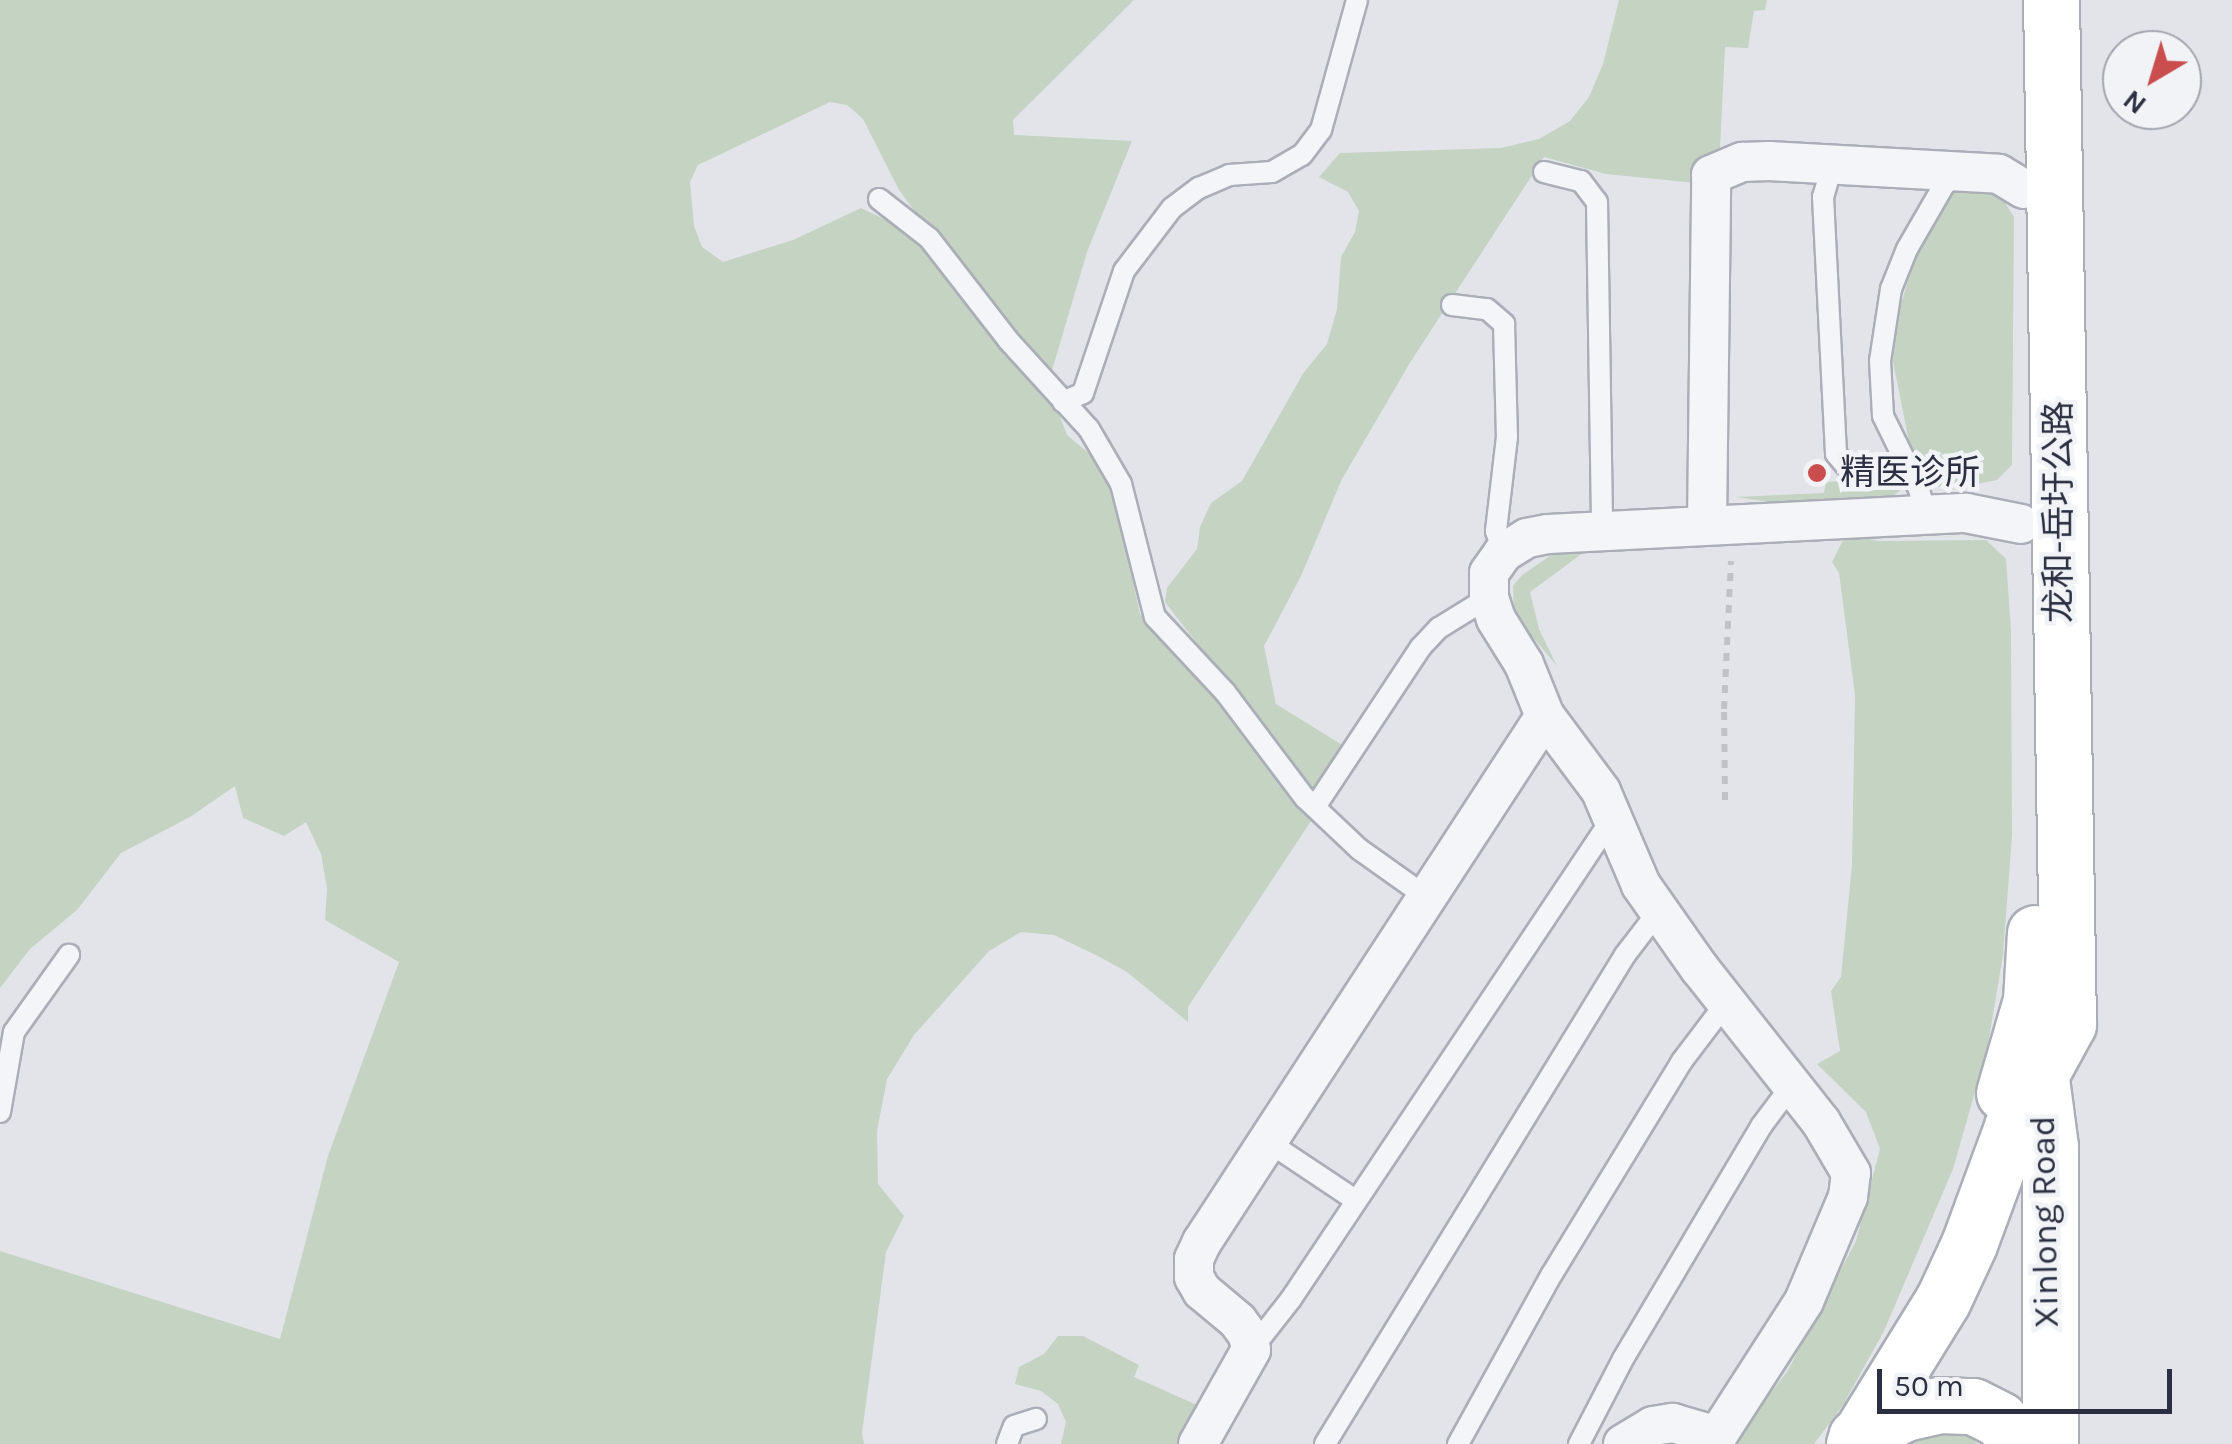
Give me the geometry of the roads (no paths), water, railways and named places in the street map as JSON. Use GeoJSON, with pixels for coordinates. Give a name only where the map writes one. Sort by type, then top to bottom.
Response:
{"type":"FeatureCollection","features":[{"type":"Feature","properties":{"kind":"main road","name":"龙和-岳圩公路"},"geometry":{"type":"LineString","coordinates":[[2024,0],[2027,349],[2021,524],[2037,892],[2050,1012]]}},
{"type":"Feature","properties":{"kind":"main road","name":"龙和-岳圩公路"},"geometry":{"type":"LineString","coordinates":[[2050,1012],[2060,413],[2051,0]]}},
{"type":"Feature","properties":{"kind":"main road"},"geometry":{"type":"LineString","coordinates":[[1846,1442],[1943,1300],[1970,1244],[2012,1127],[2040,1076],[2050,1012]]}},
{"type":"Feature","properties":{"kind":"main road"},"geometry":{"type":"LineString","coordinates":[[1846,1442],[1951,1222],[2019,1054],[2050,1012]]}},
{"type":"Feature","properties":{"kind":"main road","name":"Xinlong Road"},"geometry":{"type":"LineString","coordinates":[[2050,1012],[2080,1184],[2075,1444]]}},
{"type":"Feature","properties":{"kind":"main road","name":"Xinlong Road"},"geometry":{"type":"LineString","coordinates":[[2040,1076],[2050,1146],[2050,1444]]}},
{"type":"Feature","properties":{"kind":"main road"},"geometry":{"type":"LineString","coordinates":[[1846,1442],[1905,1413],[1939,1404],[1973,1406],[2000,1420],[2020,1444]]}},
{"type":"Feature","properties":{"kind":"street"},"geometry":{"type":"LineString","coordinates":[[1722,536],[1711,174],[1742,162],[1960,172],[1999,174],[2024,190]]}},
{"type":"Feature","properties":{"kind":"street"},"geometry":{"type":"LineString","coordinates":[[1622,1444],[1653,1426],[1673,1423],[1714,1440],[1804,1301],[1848,1197],[1851,1173],[1840,1150],[1641,885],[1601,792],[1546,716],[1489,597],[1489,573],[1504,553],[1527,538],[1602,530],[1722,536],[1966,513],[2021,524]]}},
{"type":"Feature","properties":{"kind":"street"},"geometry":{"type":"LineString","coordinates":[[1198,1444],[1251,1350],[1248,1334],[1238,1321],[1202,1290],[1194,1277],[1194,1259],[1546,716]]}},
{"type":"Feature","properties":{"kind":"lane"},"geometry":{"type":"LineString","coordinates":[[1063,402],[1083,392],[1124,271],[1172,208],[1199,188],[1229,176],[1272,172],[1302,154],[1321,130],[1357,0]]}},
{"type":"Feature","properties":{"kind":"lane"},"geometry":{"type":"LineString","coordinates":[[1832,166],[1823,197],[1836,454],[1849,469],[1904,465]]}},
{"type":"Feature","properties":{"kind":"lane"},"geometry":{"type":"LineString","coordinates":[[1544,172],[1582,181],[1597,202],[1602,530]]}},
{"type":"Feature","properties":{"kind":"lane"},"geometry":{"type":"LineString","coordinates":[[1926,516],[1883,416],[1880,390],[1884,321],[1907,249],[1944,185],[1960,172]]}},
{"type":"Feature","properties":{"kind":"lane"},"geometry":{"type":"LineString","coordinates":[[879,199],[930,238],[1008,340],[1089,429],[1121,484],[1155,617],[1225,692],[1292,784],[1315,808],[1359,849],[1428,898]]}},
{"type":"Feature","properties":{"kind":"lane"},"geometry":{"type":"LineString","coordinates":[[1452,305],[1488,310],[1504,324],[1506,436],[1496,531],[1504,553]]}},
{"type":"Feature","properties":{"kind":"lane"},"geometry":{"type":"LineString","coordinates":[[1315,808],[1421,648],[1439,628],[1489,597]]}},
{"type":"Feature","properties":{"kind":"lane"},"geometry":{"type":"LineString","coordinates":[[1251,1350],[1291,1299],[1354,1199],[1613,817]]}},
{"type":"Feature","properties":{"kind":"lane"},"geometry":{"type":"LineString","coordinates":[[1325,1444],[1625,954],[1658,912]]}},
{"type":"Feature","properties":{"kind":"lane"},"geometry":{"type":"LineString","coordinates":[[0,1112],[14,1032],[69,955]]}},
{"type":"Feature","properties":{"kind":"lane"},"geometry":{"type":"LineString","coordinates":[[1458,1444],[1562,1257],[1700,1032],[1726,1003]]}},
{"type":"Feature","properties":{"kind":"lane"},"geometry":{"type":"LineString","coordinates":[[1579,1444],[1622,1359],[1762,1125],[1792,1085]]}},
{"type":"Feature","properties":{"kind":"lane"},"geometry":{"type":"LineString","coordinates":[[1267,1141],[1354,1199]]}},
{"type":"Feature","properties":{"kind":"lane"},"geometry":{"type":"LineString","coordinates":[[1008,1444],[1014,1426],[1036,1419]]}},
{"type":"Feature","properties":{"kind":"place","name":"精医诊所"},"geometry":{"type":"Point","coordinates":[1817,473]}}]}
